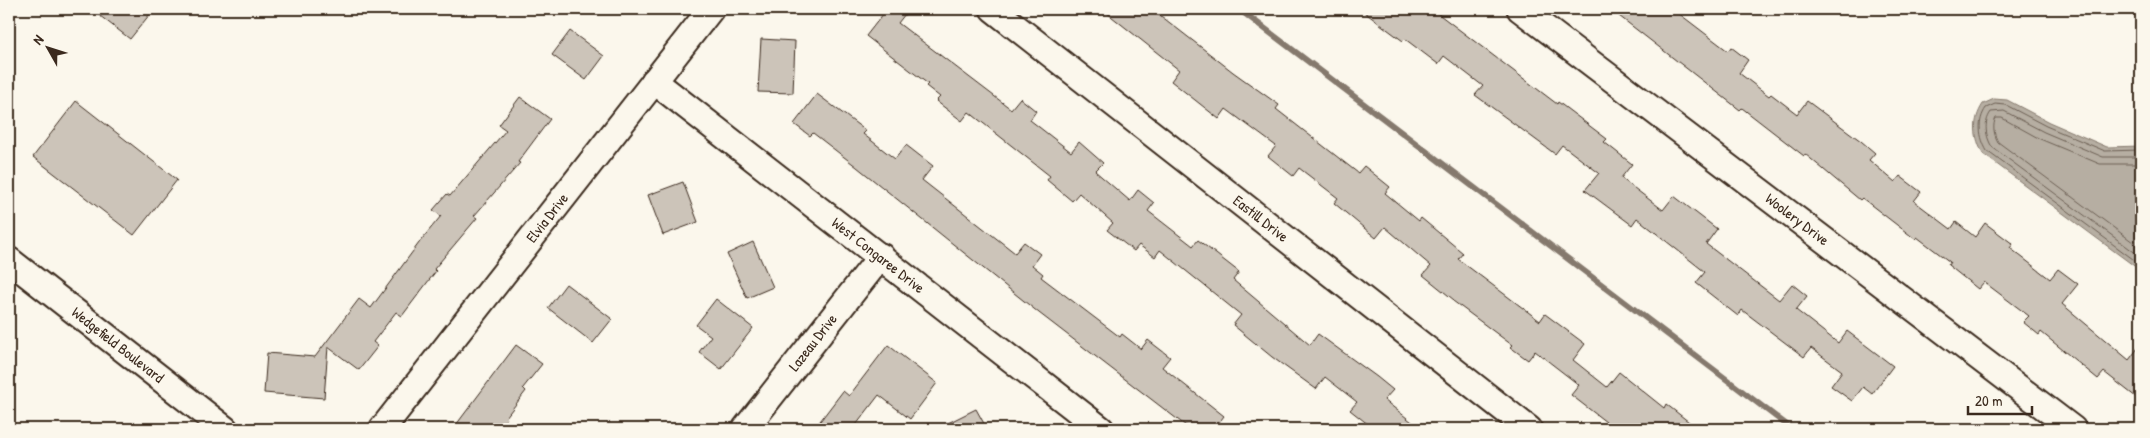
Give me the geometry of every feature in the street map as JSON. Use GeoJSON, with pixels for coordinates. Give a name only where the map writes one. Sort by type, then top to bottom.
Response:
{"type":"FeatureCollection","features":[{"type":"Feature","properties":{"kind":"street","name":"Elvia Drive"},"geometry":{"type":"LineString","coordinates":[[382,429],[711,9]]}},
{"type":"Feature","properties":{"kind":"street","name":"Eastill Drive"},"geometry":{"type":"LineString","coordinates":[[993,9],[1529,429]]}},
{"type":"Feature","properties":{"kind":"street","name":"Woolery Drive"},"geometry":{"type":"LineString","coordinates":[[1520,9],[2073,429]]}},
{"type":"Feature","properties":{"kind":"street","name":"West Congaree Drive"},"geometry":{"type":"LineString","coordinates":[[654,81],[1101,429]]}},
{"type":"Feature","properties":{"kind":"street","name":"Lazeau Drive"},"geometry":{"type":"LineString","coordinates":[[746,429],[881,256]]}},
{"type":"Feature","properties":{"kind":"street","name":"Wedgefield Boulevard"},"geometry":{"type":"LineString","coordinates":[[9,260],[225,429]]}},
{"type":"Feature","properties":{"kind":"water"},"geometry":{"type":"Polygon","coordinates":[[[1994,99],[2007,100],[2049,122],[2107,147],[2141,146],[2141,271],[1983,154],[1975,129],[1977,117],[1983,104],[1994,99]]]}},
{"type":"Feature","properties":{"kind":"building"},"geometry":{"type":"Polygon","coordinates":[[[91,9],[154,9],[130,39],[91,9]]]}},
{"type":"Feature","properties":{"kind":"building"},"geometry":{"type":"Polygon","coordinates":[[[887,9],[909,9],[898,23],[1011,109],[1020,98],[1036,111],[1030,120],[1071,152],[1079,142],[1103,163],[1095,171],[1130,201],[1138,190],[1154,203],[1148,211],[1193,246],[1198,240],[1239,272],[1233,280],[1310,345],[1318,334],[1377,377],[1393,390],[1384,400],[1421,429],[1374,429],[1350,410],[1357,402],[1325,377],[1316,389],[1272,357],[1233,325],[1241,315],[1160,250],[1155,257],[1139,245],[1134,251],[1107,230],[1113,223],[1079,193],[1072,201],[1047,180],[1050,176],[969,112],[962,121],[936,101],[940,97],[926,86],[928,84],[866,36],[887,9]]]}},
{"type":"Feature","properties":{"kind":"building"},"geometry":{"type":"Polygon","coordinates":[[[1102,9],[1152,9],[1279,105],[1276,109],[1358,173],[1364,166],[1390,187],[1385,193],[1419,221],[1421,218],[1463,253],[1458,259],[1540,321],[1545,314],[1585,344],[1573,360],[1607,387],[1619,372],[1664,408],[1666,404],[1698,429],[1615,429],[1571,395],[1579,385],[1535,351],[1528,360],[1510,347],[1512,345],[1453,301],[1423,275],[1431,266],[1385,227],[1376,238],[1334,203],[1338,198],[1299,168],[1293,176],[1268,156],[1276,146],[1226,109],[1219,119],[1171,81],[1179,70],[1102,9]]]}},
{"type":"Feature","properties":{"kind":"building"},"geometry":{"type":"Polygon","coordinates":[[[1360,9],[1432,9],[1557,104],[1558,102],[1607,139],[1604,142],[1632,164],[1621,178],[1663,210],[1674,196],[1717,229],[1706,244],[1779,300],[1792,284],[1807,296],[1796,310],[1838,343],[1847,331],[1893,366],[1872,394],[1863,387],[1852,401],[1831,386],[1842,371],[1811,348],[1804,357],[1742,310],[1738,316],[1696,283],[1705,272],[1637,218],[1632,225],[1585,190],[1599,173],[1562,145],[1555,154],[1475,95],[1483,86],[1444,56],[1438,64],[1360,9]]]}},
{"type":"Feature","properties":{"kind":"building"},"geometry":{"type":"Polygon","coordinates":[[[1610,9],[1673,9],[1728,51],[1731,47],[1748,60],[1739,73],[1769,96],[1771,94],[1797,114],[1807,101],[1861,141],[1875,153],[1869,160],[1895,182],[1900,176],[1921,192],[1914,201],[1951,229],[1956,222],[1975,237],[1985,223],[2013,244],[2010,248],[2050,279],[2058,269],[2078,284],[2062,304],[2129,360],[2141,344],[2141,401],[2104,372],[2098,379],[2041,332],[2039,335],[2023,322],[2029,316],[1984,282],[1978,289],[1948,265],[1950,262],[1917,237],[1915,239],[1862,198],[1860,200],[1805,154],[1804,156],[1742,108],[1740,110],[1610,9]]]}},
{"type":"Feature","properties":{"kind":"building"},"geometry":{"type":"Polygon","coordinates":[[[570,31],[604,56],[586,80],[552,55],[570,31]]]}},
{"type":"Feature","properties":{"kind":"building"},"geometry":{"type":"Polygon","coordinates":[[[761,39],[795,41],[793,93],[758,92],[761,39]]]}},
{"type":"Feature","properties":{"kind":"building"},"geometry":{"type":"Polygon","coordinates":[[[817,94],[866,131],[863,134],[895,159],[906,145],[933,166],[922,180],[1015,253],[1024,242],[1040,254],[1032,265],[1043,274],[1041,277],[1120,337],[1122,334],[1141,349],[1148,340],[1170,357],[1162,367],[1224,416],[1214,429],[1190,429],[1039,313],[813,133],[810,136],[794,124],[817,94]]]}},
{"type":"Feature","properties":{"kind":"building"},"geometry":{"type":"Polygon","coordinates":[[[520,97],[550,119],[518,162],[520,163],[474,216],[477,218],[434,269],[436,271],[402,316],[396,312],[373,342],[378,346],[359,370],[328,347],[324,398],[264,393],[267,353],[315,357],[359,299],[371,308],[441,216],[433,210],[447,194],[450,196],[506,130],[499,125],[520,97]]]}},
{"type":"Feature","properties":{"kind":"building"},"geometry":{"type":"Polygon","coordinates":[[[76,101],[177,180],[134,235],[33,157],[76,101]]]}},
{"type":"Feature","properties":{"kind":"building"},"geometry":{"type":"Polygon","coordinates":[[[683,182],[698,222],[663,235],[648,195],[683,182]]]}},
{"type":"Feature","properties":{"kind":"building"},"geometry":{"type":"Polygon","coordinates":[[[753,242],[773,287],[747,298],[727,254],[753,242]]]}},
{"type":"Feature","properties":{"kind":"building"},"geometry":{"type":"Polygon","coordinates":[[[566,284],[612,319],[593,343],[548,308],[566,284]]]}},
{"type":"Feature","properties":{"kind":"building"},"geometry":{"type":"Polygon","coordinates":[[[716,299],[753,328],[721,369],[699,352],[711,336],[696,325],[716,299]]]}},
{"type":"Feature","properties":{"kind":"building"},"geometry":{"type":"Polygon","coordinates":[[[516,345],[542,364],[523,388],[526,391],[499,429],[453,429],[516,345]]]}},
{"type":"Feature","properties":{"kind":"building"},"geometry":{"type":"Polygon","coordinates":[[[888,345],[937,383],[910,419],[879,395],[853,429],[814,429],[843,391],[849,396],[888,345]]]}},
{"type":"Feature","properties":{"kind":"building"},"geometry":{"type":"Polygon","coordinates":[[[976,409],[987,429],[936,429],[976,409]]]}},
{"type":"Feature","properties":{"kind":"waterway"},"geometry":{"type":"LineString","coordinates":[[1239,9],[1792,429]]}}]}
